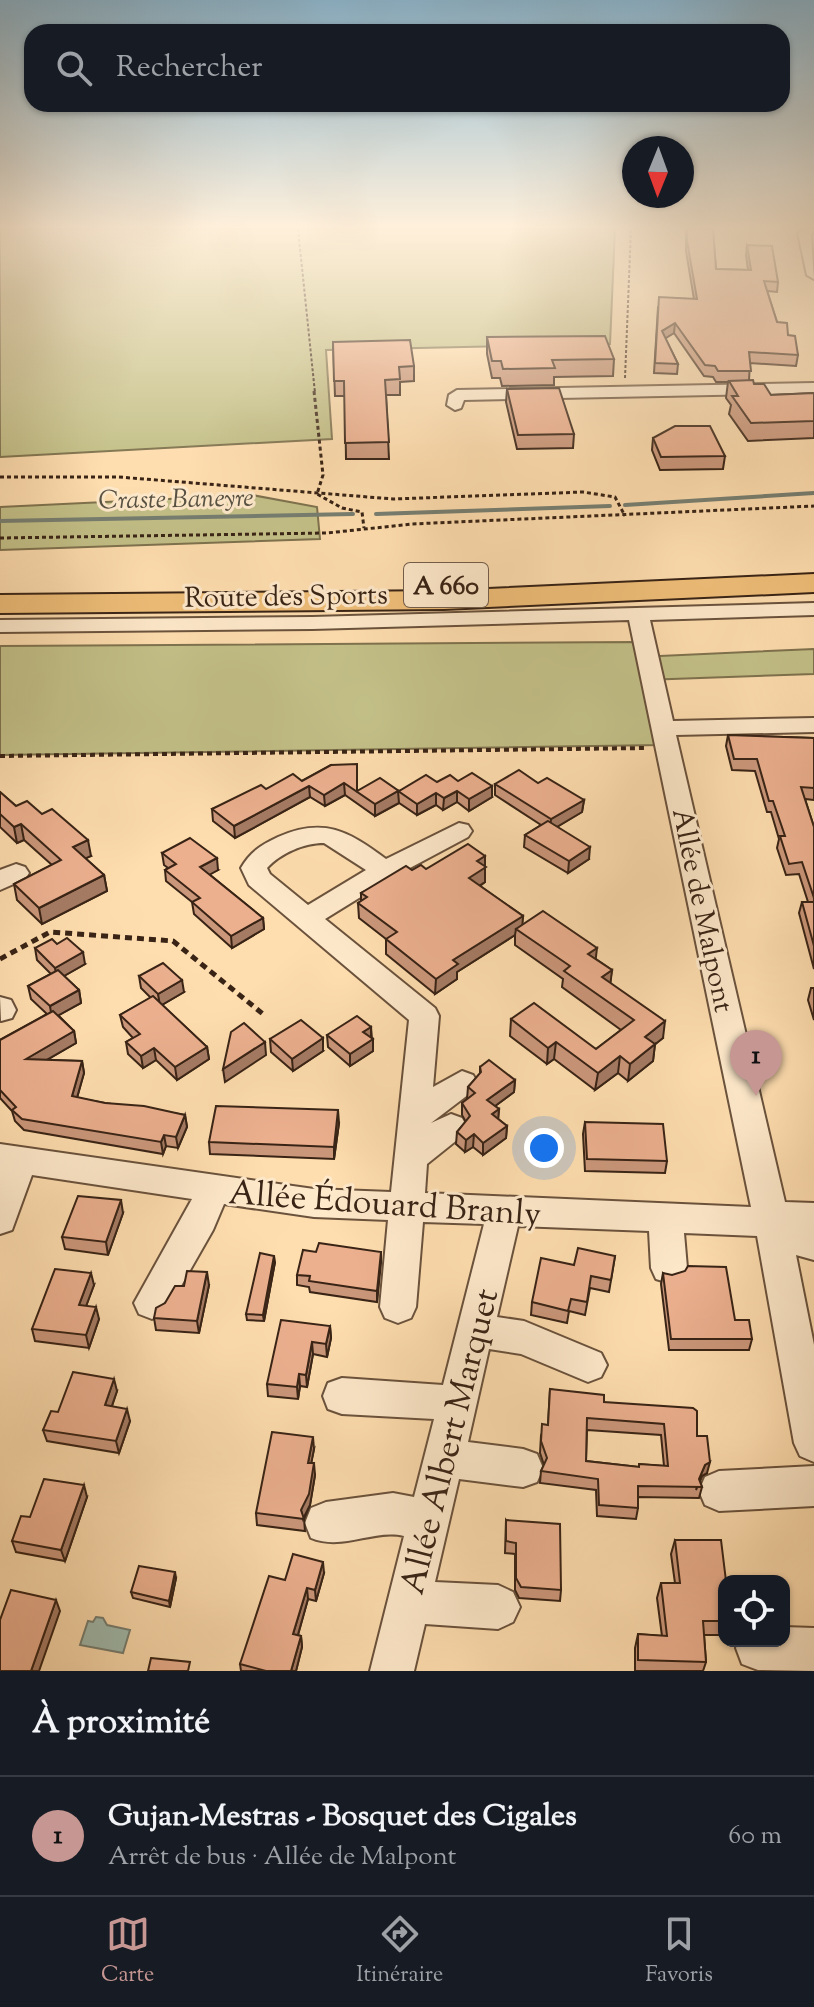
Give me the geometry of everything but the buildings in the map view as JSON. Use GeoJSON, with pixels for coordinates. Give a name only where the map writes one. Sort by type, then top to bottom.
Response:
{"type":"FeatureCollection","features":[{"type":"Feature","properties":{"kind":"highway"},"geometry":{"type":"LineString","coordinates":[[464,585],[814,565]]}},
{"type":"Feature","properties":{"kind":"highway","name":"A 660"},"geometry":{"type":"LineString","coordinates":[[0,591],[464,585],[814,572]]}},
{"type":"Feature","properties":{"kind":"highway"},"geometry":{"type":"LineString","coordinates":[[643,603],[814,585]]}},
{"type":"Feature","properties":{"kind":"highway","name":"A 660"},"geometry":{"type":"LineString","coordinates":[[0,604],[444,600],[643,603]]}},
{"type":"Feature","properties":{"kind":"street"},"geometry":{"type":"LineString","coordinates":[[455,405],[457,395],[814,388]]}},
{"type":"Feature","properties":{"kind":"street","name":"Route des Sports"},"geometry":{"type":"LineString","coordinates":[[0,626],[281,624],[643,603],[814,609]]}},
{"type":"Feature","properties":{"kind":"street","name":"Allée de Malpont"},"geometry":{"type":"LineString","coordinates":[[643,603],[667,738],[772,1223],[813,1430]]}},
{"type":"Feature","properties":{"kind":"street"},"geometry":{"type":"LineString","coordinates":[[667,738],[814,725]]}},
{"type":"Feature","properties":{"kind":"street"},"geometry":{"type":"LineString","coordinates":[[307,918],[384,871],[459,831]]}},
{"type":"Feature","properties":{"kind":"street"},"geometry":{"type":"LineString","coordinates":[[384,871],[335,836],[319,833],[302,835],[259,858],[254,868],[259,879],[424,1016],[398,1307]]}},
{"type":"Feature","properties":{"kind":"street"},"geometry":{"type":"LineString","coordinates":[[415,1117],[462,1083]]}},
{"type":"Feature","properties":{"kind":"street"},"geometry":{"type":"LineString","coordinates":[[411,1158],[451,1127]]}},
{"type":"Feature","properties":{"kind":"street"},"geometry":{"type":"LineString","coordinates":[[0,1220],[10,1159]]}},
{"type":"Feature","properties":{"kind":"street","name":"Allée Édouard Branly"},"geometry":{"type":"LineString","coordinates":[[10,1159],[314,1203],[772,1223],[787,1216],[814,1217]]}},
{"type":"Feature","properties":{"kind":"street"},"geometry":{"type":"LineString","coordinates":[[152,1303],[201,1220],[213,1189]]}},
{"type":"Feature","properties":{"kind":"street","name":"Allée Albert Marquet"},"geometry":{"type":"LineString","coordinates":[[392,1671],[504,1212]]}},
{"type":"Feature","properties":{"kind":"street"},"geometry":{"type":"LineString","coordinates":[[666,1218],[669,1268]]}},
{"type":"Feature","properties":{"kind":"street"},"geometry":{"type":"LineString","coordinates":[[772,1223],[793,1239],[814,1245]]}},
{"type":"Feature","properties":{"kind":"street"},"geometry":{"type":"LineString","coordinates":[[475,1330],[524,1338],[588,1365]]}},
{"type":"Feature","properties":{"kind":"street"},"geometry":{"type":"LineString","coordinates":[[342,1396],[419,1399],[457,1405]]}},
{"type":"Feature","properties":{"kind":"street"},"geometry":{"type":"LineString","coordinates":[[444,1458],[523,1468]]}},
{"type":"Feature","properties":{"kind":"street"},"geometry":{"type":"LineString","coordinates":[[719,1491],[814,1486]]}},
{"type":"Feature","properties":{"kind":"street"},"geometry":{"type":"LineString","coordinates":[[326,1523],[393,1513],[429,1521]]}},
{"type":"Feature","properties":{"kind":"street"},"geometry":{"type":"LineString","coordinates":[[409,1602],[498,1607]]}},
{"type":"Feature","properties":{"kind":"street"},"geometry":{"type":"LineString","coordinates":[[758,1648],[814,1650]]}},
{"type":"Feature","properties":{"kind":"path"},"geometry":{"type":"LineString","coordinates":[[306,307],[323,475],[317,494]]}},
{"type":"Feature","properties":{"kind":"path"},"geometry":{"type":"LineString","coordinates":[[623,392],[627,307]]}},
{"type":"Feature","properties":{"kind":"path"},"geometry":{"type":"LineString","coordinates":[[0,477],[119,477],[393,499],[597,493],[615,497],[625,516]]}},
{"type":"Feature","properties":{"kind":"path"},"geometry":{"type":"LineString","coordinates":[[317,494],[342,508],[362,512],[364,528]]}},
{"type":"Feature","properties":{"kind":"path"},"geometry":{"type":"LineString","coordinates":[[0,538],[327,533],[364,528],[814,506]]}},
{"type":"Feature","properties":{"kind":"path"},"geometry":{"type":"LineString","coordinates":[[0,756],[667,738]]}},
{"type":"Feature","properties":{"kind":"path"},"geometry":{"type":"LineString","coordinates":[[0,959],[50,932],[173,941],[263,1014]]}},
{"type":"Feature","properties":{"kind":"shaded area"},"geometry":{"type":"Polygon","coordinates":[[[0,307],[612,307],[610,344],[326,350],[332,439],[0,457],[0,307]]]}},
{"type":"Feature","properties":{"kind":"shaded area"},"geometry":{"type":"Polygon","coordinates":[[[252,495],[317,507],[320,539],[0,550],[0,507],[252,495]]]}},
{"type":"Feature","properties":{"kind":"shaded area"},"geometry":{"type":"Polygon","coordinates":[[[633,642],[638,657],[814,649],[814,674],[644,680],[661,745],[0,755],[0,646],[633,642]]]}},
{"type":"Feature","properties":{"kind":"shaded area"},"geometry":{"type":"Polygon","coordinates":[[[96,1617],[103,1618],[107,1625],[130,1630],[123,1653],[80,1645],[88,1621],[93,1622],[96,1617]]]}},
{"type":"Feature","properties":{"kind":"waterway","name":"Craste Baneyre"},"geometry":{"type":"LineString","coordinates":[[625,505],[814,493]]}},
{"type":"Feature","properties":{"kind":"waterway","name":"Craste Baneyre"},"geometry":{"type":"LineString","coordinates":[[376,514],[610,506]]}},
{"type":"Feature","properties":{"kind":"waterway","name":"Craste Baneyre"},"geometry":{"type":"LineString","coordinates":[[0,521],[353,514]]}},
{"type":"Feature","properties":{"kind":"place","name":"Gujan-Mestras - Bosquet des Cigales"},"geometry":{"type":"Point","coordinates":[756,1096]}}]}
